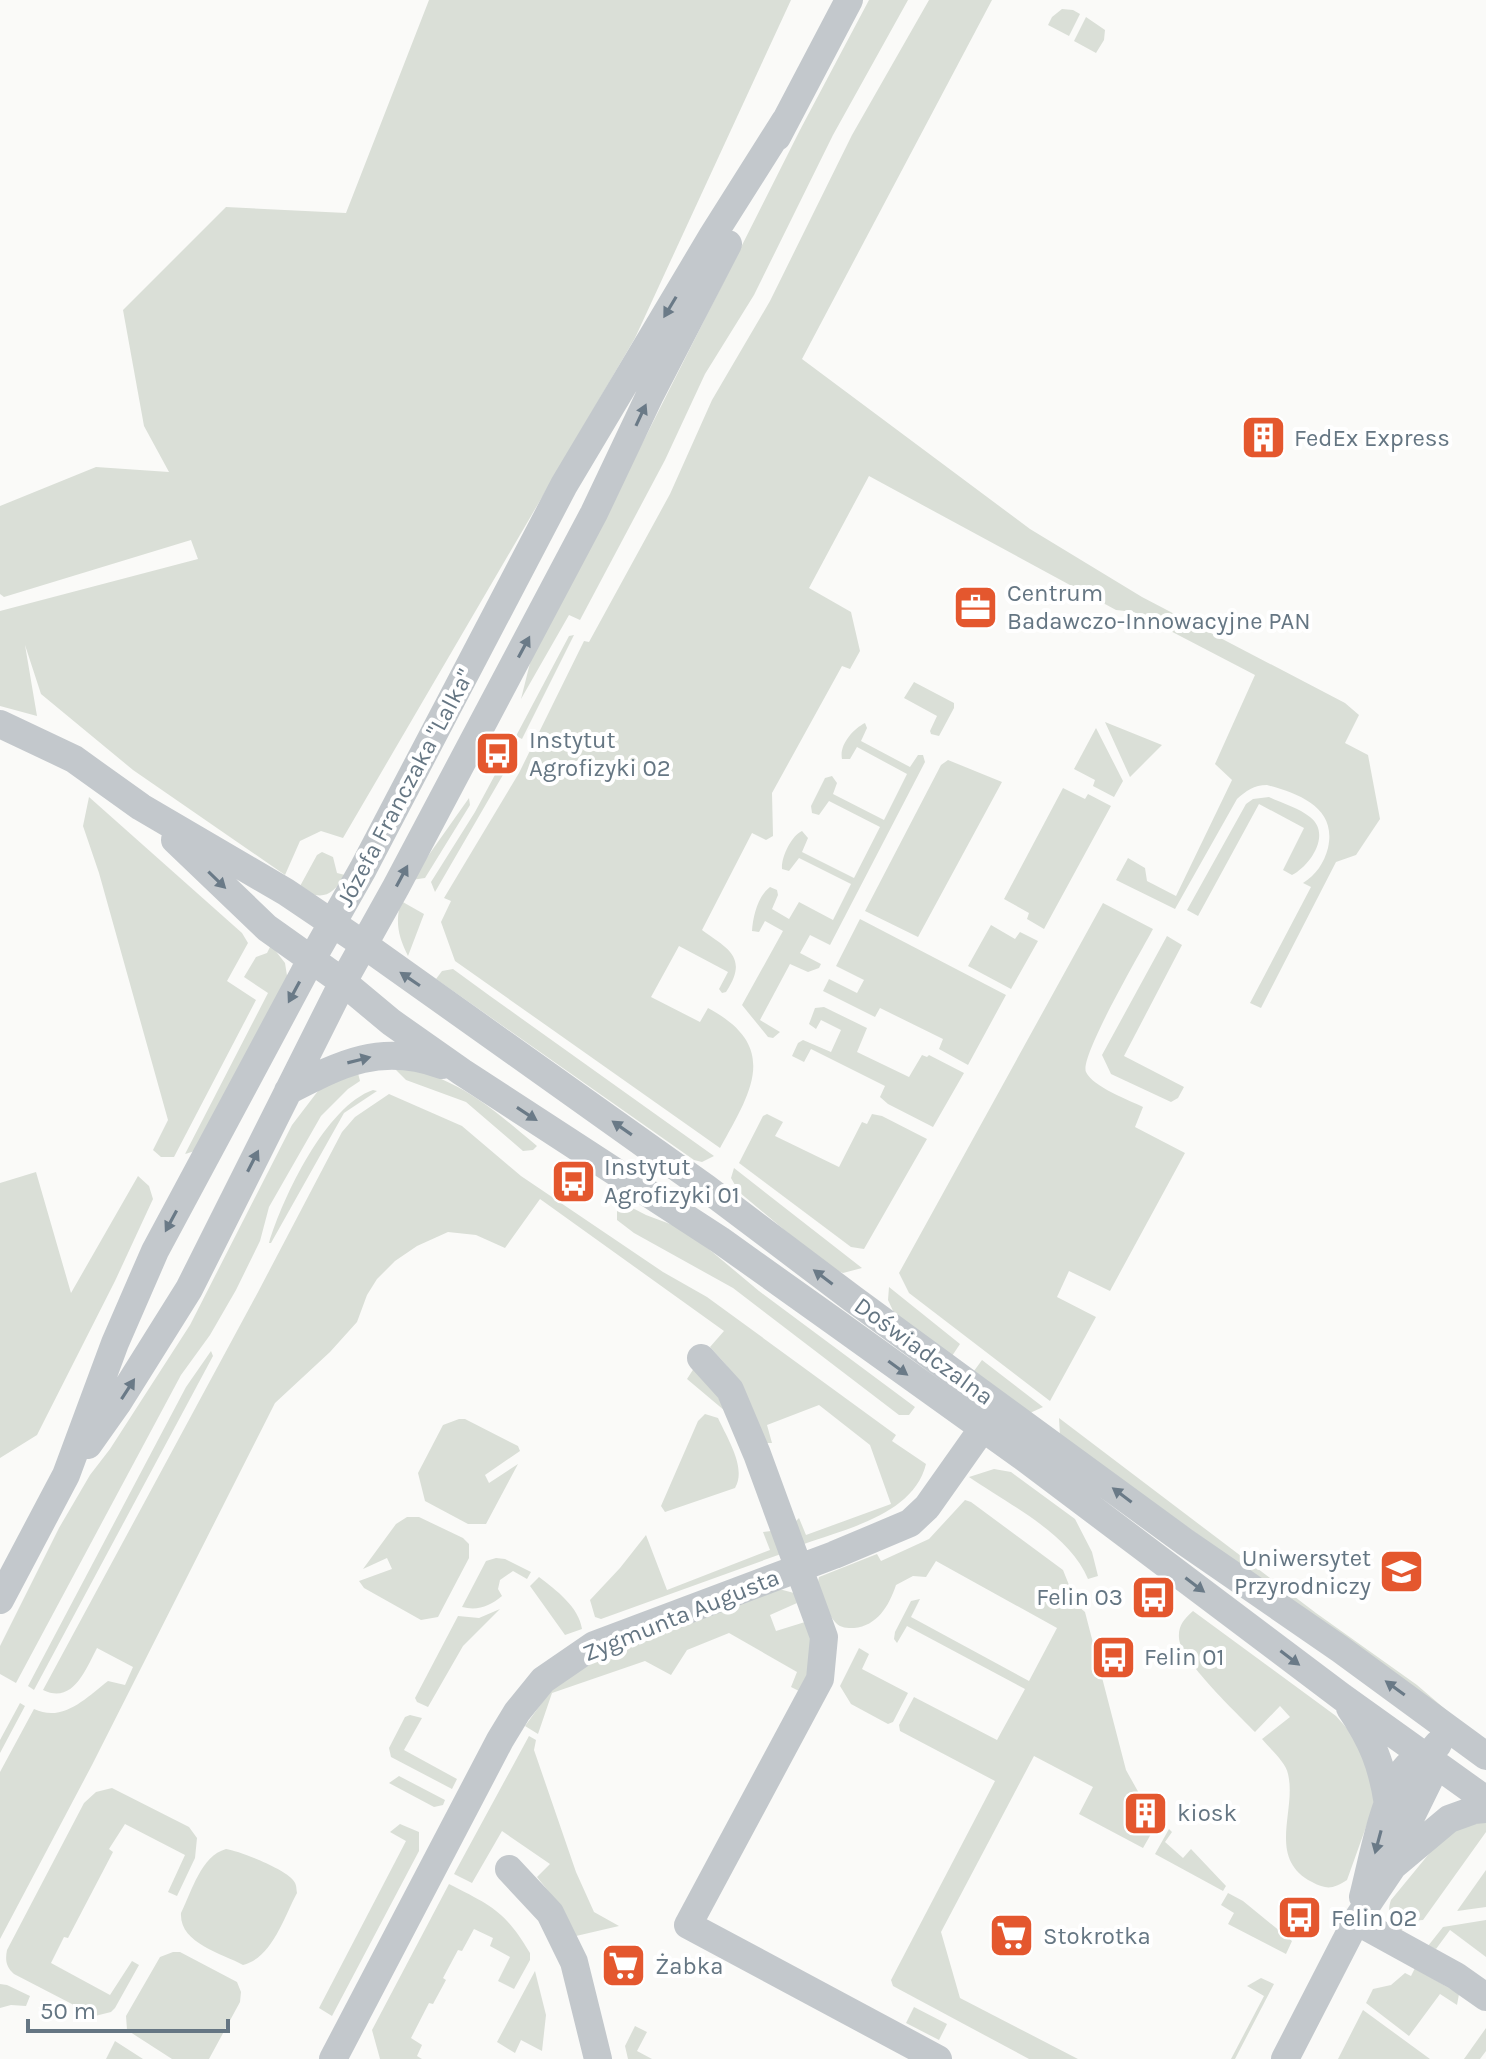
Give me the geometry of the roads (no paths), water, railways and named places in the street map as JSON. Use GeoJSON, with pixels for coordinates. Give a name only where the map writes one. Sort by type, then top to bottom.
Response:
{"type":"FeatureCollection","features":[{"type":"Feature","properties":{"kind":"street","name":"Józefa Franczaka \"Lalka\""},"geometry":{"type":"LineString","coordinates":[[66,1475],[117,1404],[189,1289],[343,982],[594,513],[785,121],[849,0]]}},
{"type":"Feature","properties":{"kind":"street","name":"Józefa Franczaka \"Lalka\""},"geometry":{"type":"LineString","coordinates":[[0,1600],[66,1475],[115,1343],[155,1251],[564,485],[785,121]]}},
{"type":"Feature","properties":{"kind":"street"},"geometry":{"type":"LineString","coordinates":[[0,724],[74,759],[141,807]]}},
{"type":"Feature","properties":{"kind":"street","name":"Doświadczalna"},"geometry":{"type":"LineString","coordinates":[[141,807],[286,892],[363,944],[706,1188],[1185,1542],[1486,1756]]}},
{"type":"Feature","properties":{"kind":"street","name":"Doświadczalna"},"geometry":{"type":"LineString","coordinates":[[141,807],[267,928],[343,982],[391,1022],[462,1072],[720,1240],[982,1428],[1342,1697],[1486,1800]]}},
{"type":"Feature","properties":{"kind":"street"},"geometry":{"type":"LineString","coordinates":[[332,924],[335,953],[343,982]]}},
{"type":"Feature","properties":{"kind":"street"},"geometry":{"type":"LineString","coordinates":[[288,1091],[330,1068],[382,1055],[423,1058],[462,1072]]}},
{"type":"Feature","properties":{"kind":"street"},"geometry":{"type":"LineString","coordinates":[[835,1322],[853,1299]]}},
{"type":"Feature","properties":{"kind":"street"},"geometry":{"type":"LineString","coordinates":[[701,1358],[730,1390],[824,1637],[820,1679],[688,1925],[926,2056]]}},
{"type":"Feature","properties":{"kind":"street","name":"Zygmunta Augusta"},"geometry":{"type":"LineString","coordinates":[[333,2059],[500,1740],[517,1712],[543,1680],[594,1645],[910,1523],[927,1507],[999,1405]]}},
{"type":"Feature","properties":{"kind":"street","name":"Doświadczalna"},"geometry":{"type":"LineString","coordinates":[[1342,1697],[1374,1747],[1383,1771],[1388,1804]]}},
{"type":"Feature","properties":{"kind":"street"},"geometry":{"type":"LineString","coordinates":[[1356,1921],[1388,1804],[1405,1768],[1414,1761],[1429,1757],[1450,1728]]}},
{"type":"Feature","properties":{"kind":"street"},"geometry":{"type":"LineString","coordinates":[[1393,1866],[1400,1839],[1429,1780],[1429,1757]]}},
{"type":"Feature","properties":{"kind":"street"},"geometry":{"type":"LineString","coordinates":[[1285,2059],[1356,1921],[1393,1866],[1449,1819],[1486,1809]]}},
{"type":"Feature","properties":{"kind":"street"},"geometry":{"type":"LineString","coordinates":[[509,1869],[550,1913],[574,1962],[598,2059]]}},
{"type":"Feature","properties":{"kind":"street"},"geometry":{"type":"LineString","coordinates":[[1356,1921],[1456,1976],[1486,1997]]}},
{"type":"Feature","properties":{"kind":"place","name":"FedEx Express"},"geometry":{"type":"Point","coordinates":[1263,438]}},
{"type":"Feature","properties":{"kind":"place","name":"Centrum Badawczo-Innowacyjne PAN"},"geometry":{"type":"Point","coordinates":[976,607]}},
{"type":"Feature","properties":{"kind":"place","name":"Instytut Agrofizyki 02"},"geometry":{"type":"Point","coordinates":[498,754]}},
{"type":"Feature","properties":{"kind":"place","name":"Instytut Agrofizyki 01"},"geometry":{"type":"Point","coordinates":[573,1181]}},
{"type":"Feature","properties":{"kind":"place","name":"Uniwersytet Przyrodniczy"},"geometry":{"type":"Point","coordinates":[1402,1572]}},
{"type":"Feature","properties":{"kind":"place","name":"Felin 03"},"geometry":{"type":"Point","coordinates":[1154,1597]}},
{"type":"Feature","properties":{"kind":"place","name":"Felin 01"},"geometry":{"type":"Point","coordinates":[1113,1657]}},
{"type":"Feature","properties":{"kind":"place","name":"kiosk"},"geometry":{"type":"Point","coordinates":[1146,1813]}},
{"type":"Feature","properties":{"kind":"place","name":"Felin 02"},"geometry":{"type":"Point","coordinates":[1300,1918]}},
{"type":"Feature","properties":{"kind":"place","name":"Stokrotka"},"geometry":{"type":"Point","coordinates":[1012,1936]}},
{"type":"Feature","properties":{"kind":"place","name":"Żabka"},"geometry":{"type":"Point","coordinates":[624,1966]}}]}
